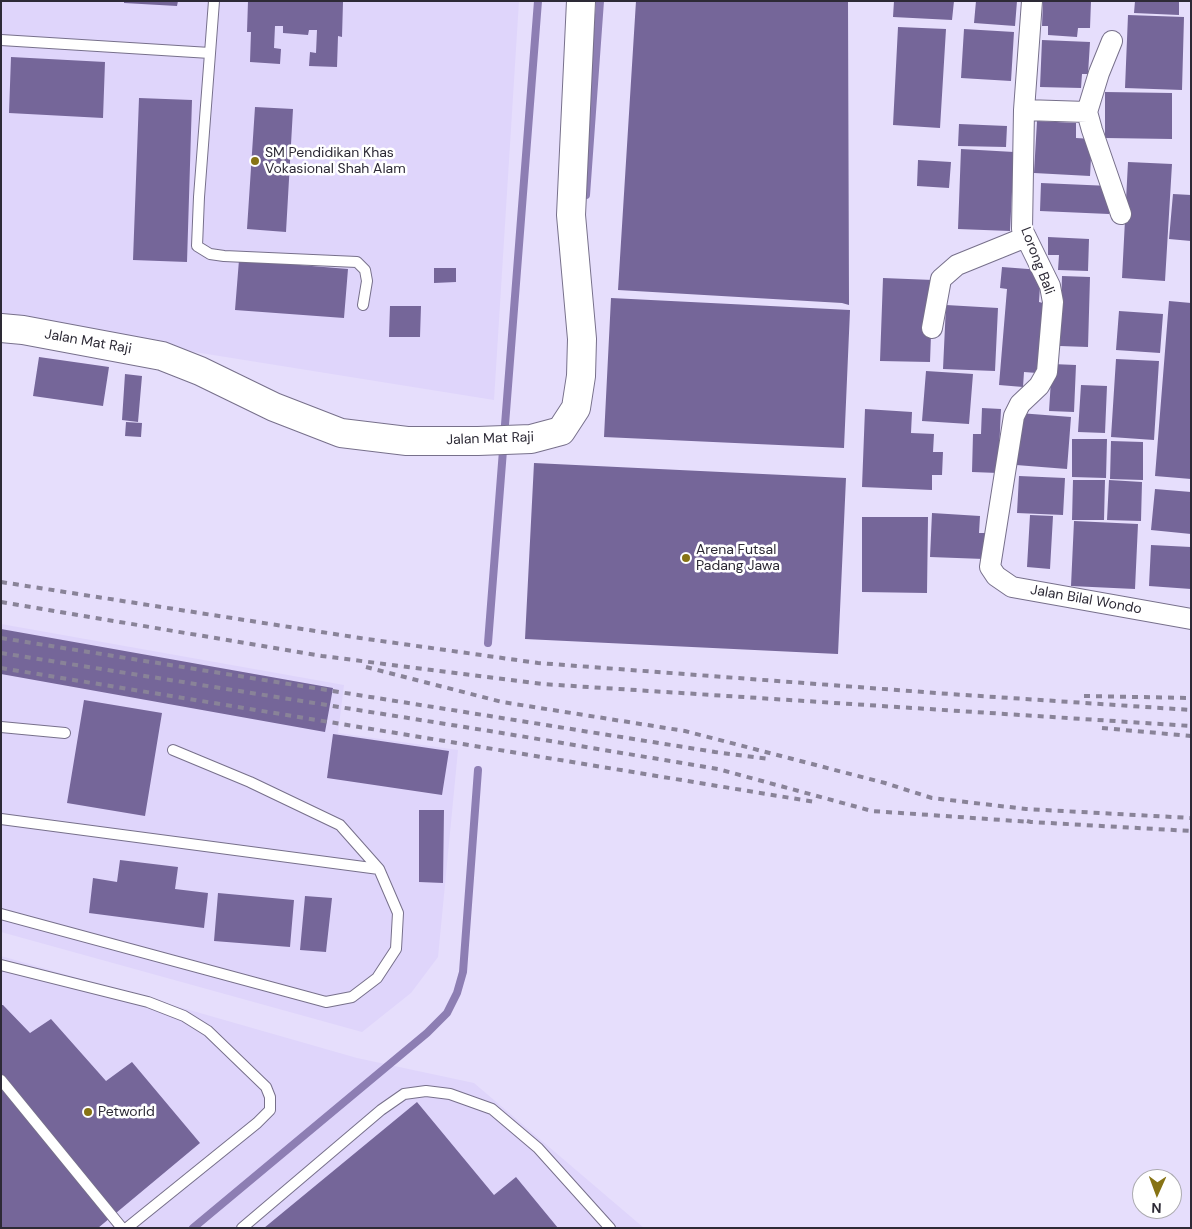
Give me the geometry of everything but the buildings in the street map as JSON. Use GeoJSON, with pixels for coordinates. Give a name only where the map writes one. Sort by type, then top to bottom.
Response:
{"type":"FeatureCollection","features":[{"type":"Feature","properties":{"kind":"street","name":"Jalan Mat Raji"},"geometry":{"type":"LineString","coordinates":[[1,328],[33,332],[162,356],[200,371],[274,407],[340,433],[407,441],[478,441],[531,439],[561,431],[576,408],[581,376],[582,339],[570,215],[581,1]]}},
{"type":"Feature","properties":{"kind":"street","name":"Lorong Bali"},"geometry":{"type":"LineString","coordinates":[[990,566],[1014,416],[1020,404],[1039,386],[1047,372],[1053,302],[1050,286],[1022,229],[1024,110],[1032,1]]}},
{"type":"Feature","properties":{"kind":"street"},"geometry":{"type":"LineString","coordinates":[[1112,42],[1086,112],[1121,214]]}},
{"type":"Feature","properties":{"kind":"street"},"geometry":{"type":"LineString","coordinates":[[1024,110],[1086,112]]}},
{"type":"Feature","properties":{"kind":"street"},"geometry":{"type":"LineString","coordinates":[[932,328],[941,279],[957,265],[1026,237]]}},
{"type":"Feature","properties":{"kind":"street","name":"Jalan Bilal Wondo"},"geometry":{"type":"LineString","coordinates":[[990,566],[996,576],[1012,587],[1191,619]]}},
{"type":"Feature","properties":{"kind":"lane"},"geometry":{"type":"LineString","coordinates":[[214,1],[197,246],[210,254],[224,256],[358,262],[365,270],[367,281],[362,305]]}},
{"type":"Feature","properties":{"kind":"lane"},"geometry":{"type":"LineString","coordinates":[[1,40],[210,53]]}},
{"type":"Feature","properties":{"kind":"lane"},"geometry":{"type":"LineString","coordinates":[[1,726],[65,733]]}},
{"type":"Feature","properties":{"kind":"lane"},"geometry":{"type":"LineString","coordinates":[[1,914],[326,1002],[352,997],[377,978],[396,950],[398,913],[379,870],[340,825],[250,782],[173,750]]}},
{"type":"Feature","properties":{"kind":"lane"},"geometry":{"type":"LineString","coordinates":[[1,819],[379,870]]}},
{"type":"Feature","properties":{"kind":"lane"},"geometry":{"type":"LineString","coordinates":[[1,965],[148,1002],[184,1016],[208,1032],[266,1087],[270,1097],[270,1110],[257,1123],[127,1228]]}},
{"type":"Feature","properties":{"kind":"lane"},"geometry":{"type":"LineString","coordinates":[[1,1080],[122,1228]]}},
{"type":"Feature","properties":{"kind":"lane"},"geometry":{"type":"LineString","coordinates":[[242,1228],[381,1110],[404,1094],[426,1091],[450,1094],[492,1109],[538,1148],[610,1228]]}},
{"type":"Feature","properties":{"kind":"shaded area","name":"SM Pendidikan Khas Vokasional Shah Alam"},"geometry":{"type":"Polygon","coordinates":[[[1,1],[519,1],[494,400],[1,321],[1,1]]]}},
{"type":"Feature","properties":{"kind":"shaded area"},"geometry":{"type":"Polygon","coordinates":[[[1,624],[344,685],[338,733],[458,750],[438,957],[411,993],[362,1032],[1,932],[1,624]]]}},
{"type":"Feature","properties":{"kind":"shaded area"},"geometry":{"type":"Polygon","coordinates":[[[1,956],[357,1058],[474,1083],[644,1228],[1,1228],[1,956]]]}},
{"type":"Feature","properties":{"kind":"waterway"},"geometry":{"type":"LineString","coordinates":[[488,643],[538,1]]}},
{"type":"Feature","properties":{"kind":"waterway"},"geometry":{"type":"LineString","coordinates":[[586,195],[600,1]]}},
{"type":"Feature","properties":{"kind":"waterway"},"geometry":{"type":"LineString","coordinates":[[193,1228],[427,1033],[447,1013],[457,993],[463,972],[478,770]]}},
{"type":"Feature","properties":{"kind":"railway"},"geometry":{"type":"LineString","coordinates":[[1,582],[360,638],[538,663],[1191,710]]}},
{"type":"Feature","properties":{"kind":"railway"},"geometry":{"type":"LineString","coordinates":[[1,602],[322,656],[542,684],[1191,726]]}},
{"type":"Feature","properties":{"kind":"railway"},"geometry":{"type":"LineString","coordinates":[[1,638],[769,759]]}},
{"type":"Feature","properties":{"kind":"railway"},"geometry":{"type":"LineString","coordinates":[[1,653],[718,769],[872,811],[1031,822]]}},
{"type":"Feature","properties":{"kind":"railway"},"geometry":{"type":"LineString","coordinates":[[366,667],[502,702],[685,731],[885,783],[932,798],[1026,809],[1191,818]]}},
{"type":"Feature","properties":{"kind":"railway"},"geometry":{"type":"LineString","coordinates":[[1,668],[815,802]]}},
{"type":"Feature","properties":{"kind":"railway"},"geometry":{"type":"LineString","coordinates":[[1084,696],[1191,698]]}},
{"type":"Feature","properties":{"kind":"railway"},"geometry":{"type":"LineString","coordinates":[[1102,728],[1191,736]]}},
{"type":"Feature","properties":{"kind":"railway"},"geometry":{"type":"LineString","coordinates":[[1027,821],[1191,831]]}},
{"type":"Feature","properties":{"kind":"place","name":"SM Pendidikan Khas Vokasional Shah Alam"},"geometry":{"type":"Point","coordinates":[255,161]}},
{"type":"Feature","properties":{"kind":"place","name":"Arena Futsal Padang Jawa"},"geometry":{"type":"Point","coordinates":[686,558]}},
{"type":"Feature","properties":{"kind":"place","name":"Petworld"},"geometry":{"type":"Point","coordinates":[88,1112]}}]}
